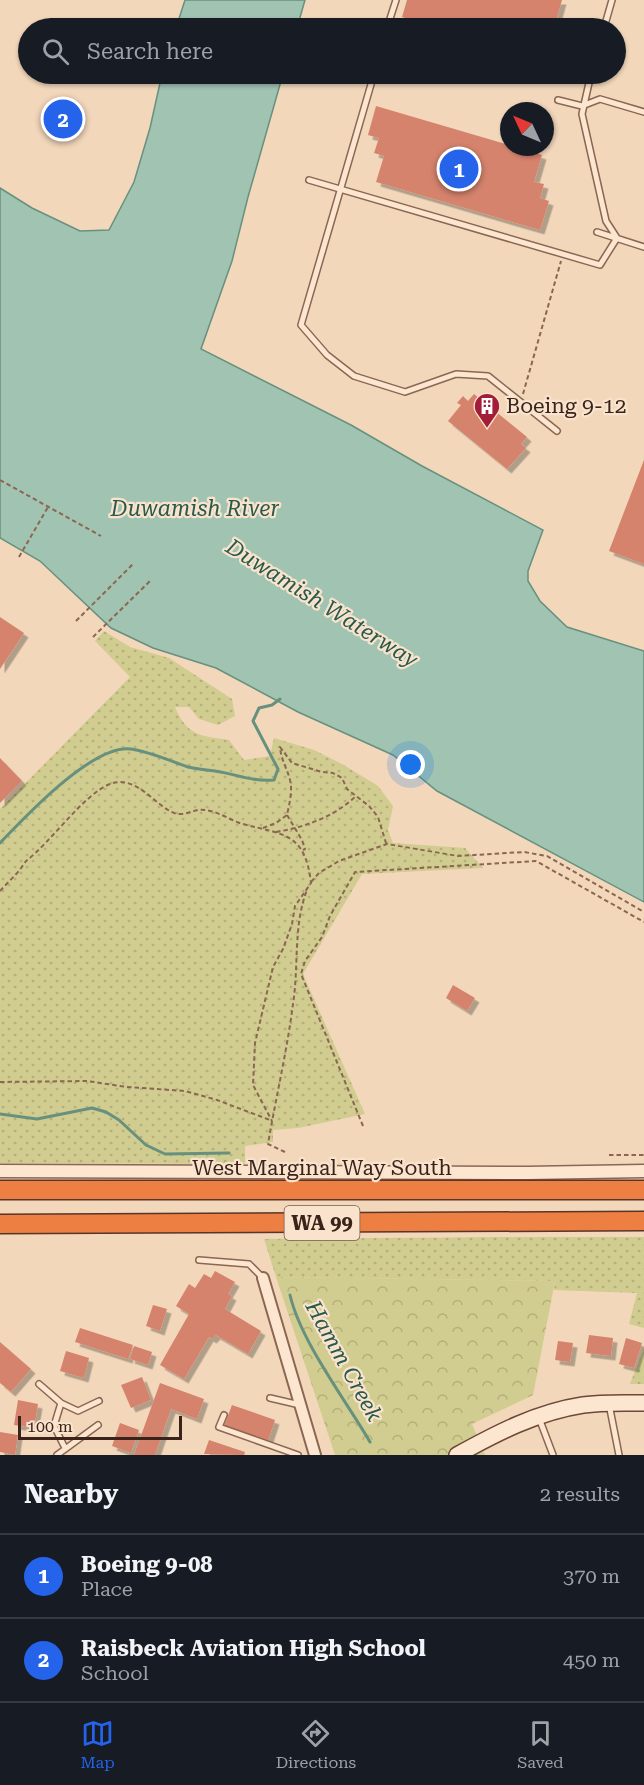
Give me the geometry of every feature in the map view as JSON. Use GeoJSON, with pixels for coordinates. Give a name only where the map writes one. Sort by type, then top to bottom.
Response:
{"type":"FeatureCollection","features":[{"type":"Feature","properties":{"kind":"highway","name":"West Marginal Way South"},"geometry":{"type":"LineString","coordinates":[[0,1190],[644,1190]]}},
{"type":"Feature","properties":{"kind":"highway","name":"WA 99"},"geometry":{"type":"LineString","coordinates":[[0,1224],[644,1221]]}},
{"type":"Feature","properties":{"kind":"main road"},"geometry":{"type":"LineString","coordinates":[[457,1455],[507,1428],[538,1416],[574,1407],[609,1402],[644,1403]]}},
{"type":"Feature","properties":{"kind":"street"},"geometry":{"type":"LineString","coordinates":[[0,1171],[504,1173],[644,1171]]}},
{"type":"Feature","properties":{"kind":"street"},"geometry":{"type":"LineString","coordinates":[[263,1278],[315,1455]]}},
{"type":"Feature","properties":{"kind":"lane"},"geometry":{"type":"LineString","coordinates":[[390,18],[396,0]]}},
{"type":"Feature","properties":{"kind":"lane"},"geometry":{"type":"LineString","coordinates":[[607,18],[612,0]]}},
{"type":"Feature","properties":{"kind":"lane"},"geometry":{"type":"LineString","coordinates":[[371,84],[301,325],[327,355],[354,376],[405,392],[456,374],[488,376],[557,431]]}},
{"type":"Feature","properties":{"kind":"lane"},"geometry":{"type":"LineString","coordinates":[[588,84],[582,114],[606,221],[617,238]]}},
{"type":"Feature","properties":{"kind":"lane"},"geometry":{"type":"LineString","coordinates":[[558,100],[582,106],[600,99],[644,112]]}},
{"type":"Feature","properties":{"kind":"lane"},"geometry":{"type":"LineString","coordinates":[[309,180],[600,265],[617,238]]}},
{"type":"Feature","properties":{"kind":"lane"},"geometry":{"type":"LineString","coordinates":[[597,232],[644,247]]}},
{"type":"Feature","properties":{"kind":"lane"},"geometry":{"type":"LineString","coordinates":[[200,1260],[249,1264],[263,1278]]}},
{"type":"Feature","properties":{"kind":"lane"},"geometry":{"type":"LineString","coordinates":[[39,1384],[61,1404],[78,1411],[99,1401]]}},
{"type":"Feature","properties":{"kind":"lane"},"geometry":{"type":"LineString","coordinates":[[270,1398],[301,1405]]}},
{"type":"Feature","properties":{"kind":"lane"},"geometry":{"type":"LineString","coordinates":[[609,1402],[619,1455]]}},
{"type":"Feature","properties":{"kind":"lane"},"geometry":{"type":"LineString","coordinates":[[61,1404],[54,1426],[66,1448]]}},
{"type":"Feature","properties":{"kind":"lane"},"geometry":{"type":"LineString","coordinates":[[224,1415],[219,1427],[298,1455]]}},
{"type":"Feature","properties":{"kind":"lane"},"geometry":{"type":"LineString","coordinates":[[538,1416],[553,1455]]}},
{"type":"Feature","properties":{"kind":"lane"},"geometry":{"type":"LineString","coordinates":[[57,1455],[98,1425]]}},
{"type":"Feature","properties":{"kind":"path"},"geometry":{"type":"LineString","coordinates":[[521,402],[563,254]]}},
{"type":"Feature","properties":{"kind":"path"},"geometry":{"type":"LineString","coordinates":[[0,480],[101,536]]}},
{"type":"Feature","properties":{"kind":"path"},"geometry":{"type":"LineString","coordinates":[[19,557],[48,507]]}},
{"type":"Feature","properties":{"kind":"path"},"geometry":{"type":"LineString","coordinates":[[76,621],[133,564]]}},
{"type":"Feature","properties":{"kind":"path"},"geometry":{"type":"LineString","coordinates":[[93,637],[151,580]]}},
{"type":"Feature","properties":{"kind":"path"},"geometry":{"type":"LineString","coordinates":[[285,1152],[268,1144],[294,1002],[301,913],[310,883],[302,840],[287,815],[291,784],[281,760],[280,747],[292,763],[333,773],[342,778],[347,789],[378,817],[387,844]]}},
{"type":"Feature","properties":{"kind":"path"},"geometry":{"type":"LineString","coordinates":[[0,891],[26,861],[85,803],[110,784],[123,783],[150,794],[161,805],[177,814],[204,809],[243,824],[276,832],[292,840],[303,850]]}},
{"type":"Feature","properties":{"kind":"path"},"geometry":{"type":"LineString","coordinates":[[276,832],[295,829],[328,816],[343,808],[356,796]]}},
{"type":"Feature","properties":{"kind":"path"},"geometry":{"type":"LineString","coordinates":[[263,828],[287,815]]}},
{"type":"Feature","properties":{"kind":"path"},"geometry":{"type":"LineString","coordinates":[[272,1121],[253,1085],[255,1043],[273,967],[283,949],[292,924],[295,906],[319,873],[339,861],[387,844],[458,856],[524,852],[548,856],[644,912]]}},
{"type":"Feature","properties":{"kind":"path"},"geometry":{"type":"LineString","coordinates":[[363,1126],[301,974],[305,961],[322,937],[330,916],[355,872],[536,861],[644,922]]}},
{"type":"Feature","properties":{"kind":"path"},"geometry":{"type":"LineString","coordinates":[[0,1082],[87,1081],[127,1087],[185,1091],[217,1100],[272,1121]]}},
{"type":"Feature","properties":{"kind":"path"},"geometry":{"type":"LineString","coordinates":[[609,1155],[644,1155]]}},
{"type":"Feature","properties":{"kind":"green space"},"geometry":{"type":"Polygon","coordinates":[[[104,631],[130,647],[169,658],[232,699],[235,716],[218,725],[199,719],[189,707],[175,707],[185,724],[196,733],[229,740],[244,760],[270,756],[274,738],[314,750],[378,786],[393,806],[388,830],[393,843],[465,848],[483,868],[362,874],[303,974],[365,1114],[298,1128],[273,1130],[273,1142],[245,1146],[245,1164],[0,1163],[0,809],[130,677],[95,641],[104,631]]]}},
{"type":"Feature","properties":{"kind":"green space"},"geometry":{"type":"Polygon","coordinates":[[[644,1237],[644,1328],[629,1324],[637,1293],[554,1290],[555,1281],[276,1277],[264,1239],[644,1237]]]}},
{"type":"Feature","properties":{"kind":"green space"},"geometry":{"type":"Polygon","coordinates":[[[276,1277],[555,1281],[533,1395],[472,1424],[485,1455],[335,1455],[276,1277]]]}},
{"type":"Feature","properties":{"kind":"green space"},"geometry":{"type":"Polygon","coordinates":[[[644,1348],[644,1384],[630,1384],[644,1348]]]}},
{"type":"Feature","properties":{"kind":"water"},"geometry":{"type":"Polygon","coordinates":[[[185,0],[305,0],[300,18],[179,18],[185,0]]]}},
{"type":"Feature","properties":{"kind":"water","name":"Duwamish River"},"geometry":{"type":"Polygon","coordinates":[[[160,84],[280,84],[232,261],[201,349],[351,425],[422,466],[543,530],[528,571],[528,581],[540,601],[567,627],[644,651],[644,902],[437,791],[393,755],[298,712],[216,668],[153,648],[111,628],[40,561],[0,538],[0,188],[32,208],[80,231],[109,230],[134,182],[160,84]]]}},
{"type":"Feature","properties":{"kind":"building"},"geometry":{"type":"Polygon","coordinates":[[[407,0],[562,0],[557,18],[402,17],[407,0]]]}},
{"type":"Feature","properties":{"kind":"building"},"geometry":{"type":"Polygon","coordinates":[[[376,106],[500,142],[500,156],[542,156],[534,182],[544,184],[540,198],[549,201],[540,230],[376,182],[384,156],[374,153],[379,138],[368,135],[376,106]]]}},
{"type":"Feature","properties":{"kind":"building","name":"Boeing 9-12"},"geometry":{"type":"Polygon","coordinates":[[[474,394],[527,437],[521,444],[526,448],[507,469],[448,421],[461,405],[457,403],[463,396],[468,401],[474,394]]]}},
{"type":"Feature","properties":{"kind":"building"},"geometry":{"type":"Polygon","coordinates":[[[644,460],[644,564],[609,551],[644,460]]]}},
{"type":"Feature","properties":{"kind":"building"},"geometry":{"type":"Polygon","coordinates":[[[0,617],[24,633],[0,669],[0,617]]]}},
{"type":"Feature","properties":{"kind":"building"},"geometry":{"type":"Polygon","coordinates":[[[0,758],[22,781],[0,803],[0,758]]]}},
{"type":"Feature","properties":{"kind":"building"},"geometry":{"type":"Polygon","coordinates":[[[453,985],[475,998],[467,1011],[446,998],[453,985]]]}},
{"type":"Feature","properties":{"kind":"building"},"geometry":{"type":"Polygon","coordinates":[[[215,1271],[235,1282],[228,1294],[232,1296],[225,1309],[261,1331],[248,1354],[216,1335],[212,1339],[209,1337],[184,1379],[160,1365],[189,1314],[176,1306],[189,1284],[195,1288],[204,1274],[211,1278],[215,1271]]]}},
{"type":"Feature","properties":{"kind":"building"},"geometry":{"type":"Polygon","coordinates":[[[153,1305],[167,1309],[160,1331],[146,1326],[153,1305]]]}},
{"type":"Feature","properties":{"kind":"building"},"geometry":{"type":"Polygon","coordinates":[[[80,1328],[133,1345],[128,1359],[75,1342],[80,1328]]]}},
{"type":"Feature","properties":{"kind":"building"},"geometry":{"type":"Polygon","coordinates":[[[589,1335],[613,1338],[611,1356],[586,1353],[589,1335]]]}},
{"type":"Feature","properties":{"kind":"building"},"geometry":{"type":"Polygon","coordinates":[[[626,1338],[642,1343],[634,1368],[619,1364],[626,1338]]]}},
{"type":"Feature","properties":{"kind":"building"},"geometry":{"type":"Polygon","coordinates":[[[558,1341],[573,1343],[570,1362],[555,1360],[558,1341]]]}},
{"type":"Feature","properties":{"kind":"building"},"geometry":{"type":"Polygon","coordinates":[[[0,1342],[31,1369],[11,1392],[0,1383],[0,1342]]]}},
{"type":"Feature","properties":{"kind":"building"},"geometry":{"type":"Polygon","coordinates":[[[134,1346],[152,1352],[148,1365],[130,1359],[134,1346]]]}},
{"type":"Feature","properties":{"kind":"building"},"geometry":{"type":"Polygon","coordinates":[[[66,1351],[89,1358],[84,1378],[60,1371],[66,1351]]]}},
{"type":"Feature","properties":{"kind":"building"},"geometry":{"type":"Polygon","coordinates":[[[142,1377],[151,1400],[131,1408],[121,1385],[142,1377]]]}},
{"type":"Feature","properties":{"kind":"building"},"geometry":{"type":"Polygon","coordinates":[[[160,1383],[204,1399],[197,1419],[171,1409],[155,1455],[134,1455],[160,1383]]]}},
{"type":"Feature","properties":{"kind":"building"},"geometry":{"type":"Polygon","coordinates":[[[18,1400],[38,1404],[34,1428],[14,1425],[18,1400]]]}},
{"type":"Feature","properties":{"kind":"building"},"geometry":{"type":"Polygon","coordinates":[[[232,1405],[275,1420],[268,1441],[224,1426],[232,1405]]]}},
{"type":"Feature","properties":{"kind":"building"},"geometry":{"type":"Polygon","coordinates":[[[120,1423],[139,1430],[131,1453],[112,1446],[120,1423]]]}},
{"type":"Feature","properties":{"kind":"building"},"geometry":{"type":"Polygon","coordinates":[[[0,1432],[18,1435],[15,1455],[0,1452],[0,1432]]]}},
{"type":"Feature","properties":{"kind":"building"},"geometry":{"type":"Polygon","coordinates":[[[209,1440],[245,1452],[244,1455],[204,1454],[209,1440]]]}},
{"type":"Feature","properties":{"kind":"waterway","name":"Hamm Creek"},"geometry":{"type":"LineString","coordinates":[[0,843],[61,784],[80,769],[116,750],[131,749],[153,754],[188,767],[251,779],[274,780],[278,769],[253,721],[259,708],[272,705],[280,699]]}},
{"type":"Feature","properties":{"kind":"waterway","name":"Hamm Creek"},"geometry":{"type":"LineString","coordinates":[[0,1114],[37,1119],[92,1108],[106,1112],[119,1120],[146,1145],[165,1154],[229,1153]]}},
{"type":"Feature","properties":{"kind":"waterway","name":"Hamm Creek"},"geometry":{"type":"LineString","coordinates":[[290,1295],[314,1351],[370,1442]]}},
{"type":"Feature","properties":{"kind":"place","name":"Raisbeck Aviation High School"},"geometry":{"type":"Point","coordinates":[63,119]}},
{"type":"Feature","properties":{"kind":"place","name":"Boeing 9-08"},"geometry":{"type":"Point","coordinates":[459,169]}},
{"type":"Feature","properties":{"kind":"place","name":"Boeing 9-12"},"geometry":{"type":"Point","coordinates":[487,429]}},
{"type":"Feature","properties":{"kind":"water label","name":"Duwamish Waterway"},"geometry":{"type":"Point","coordinates":[322,603]}}]}
